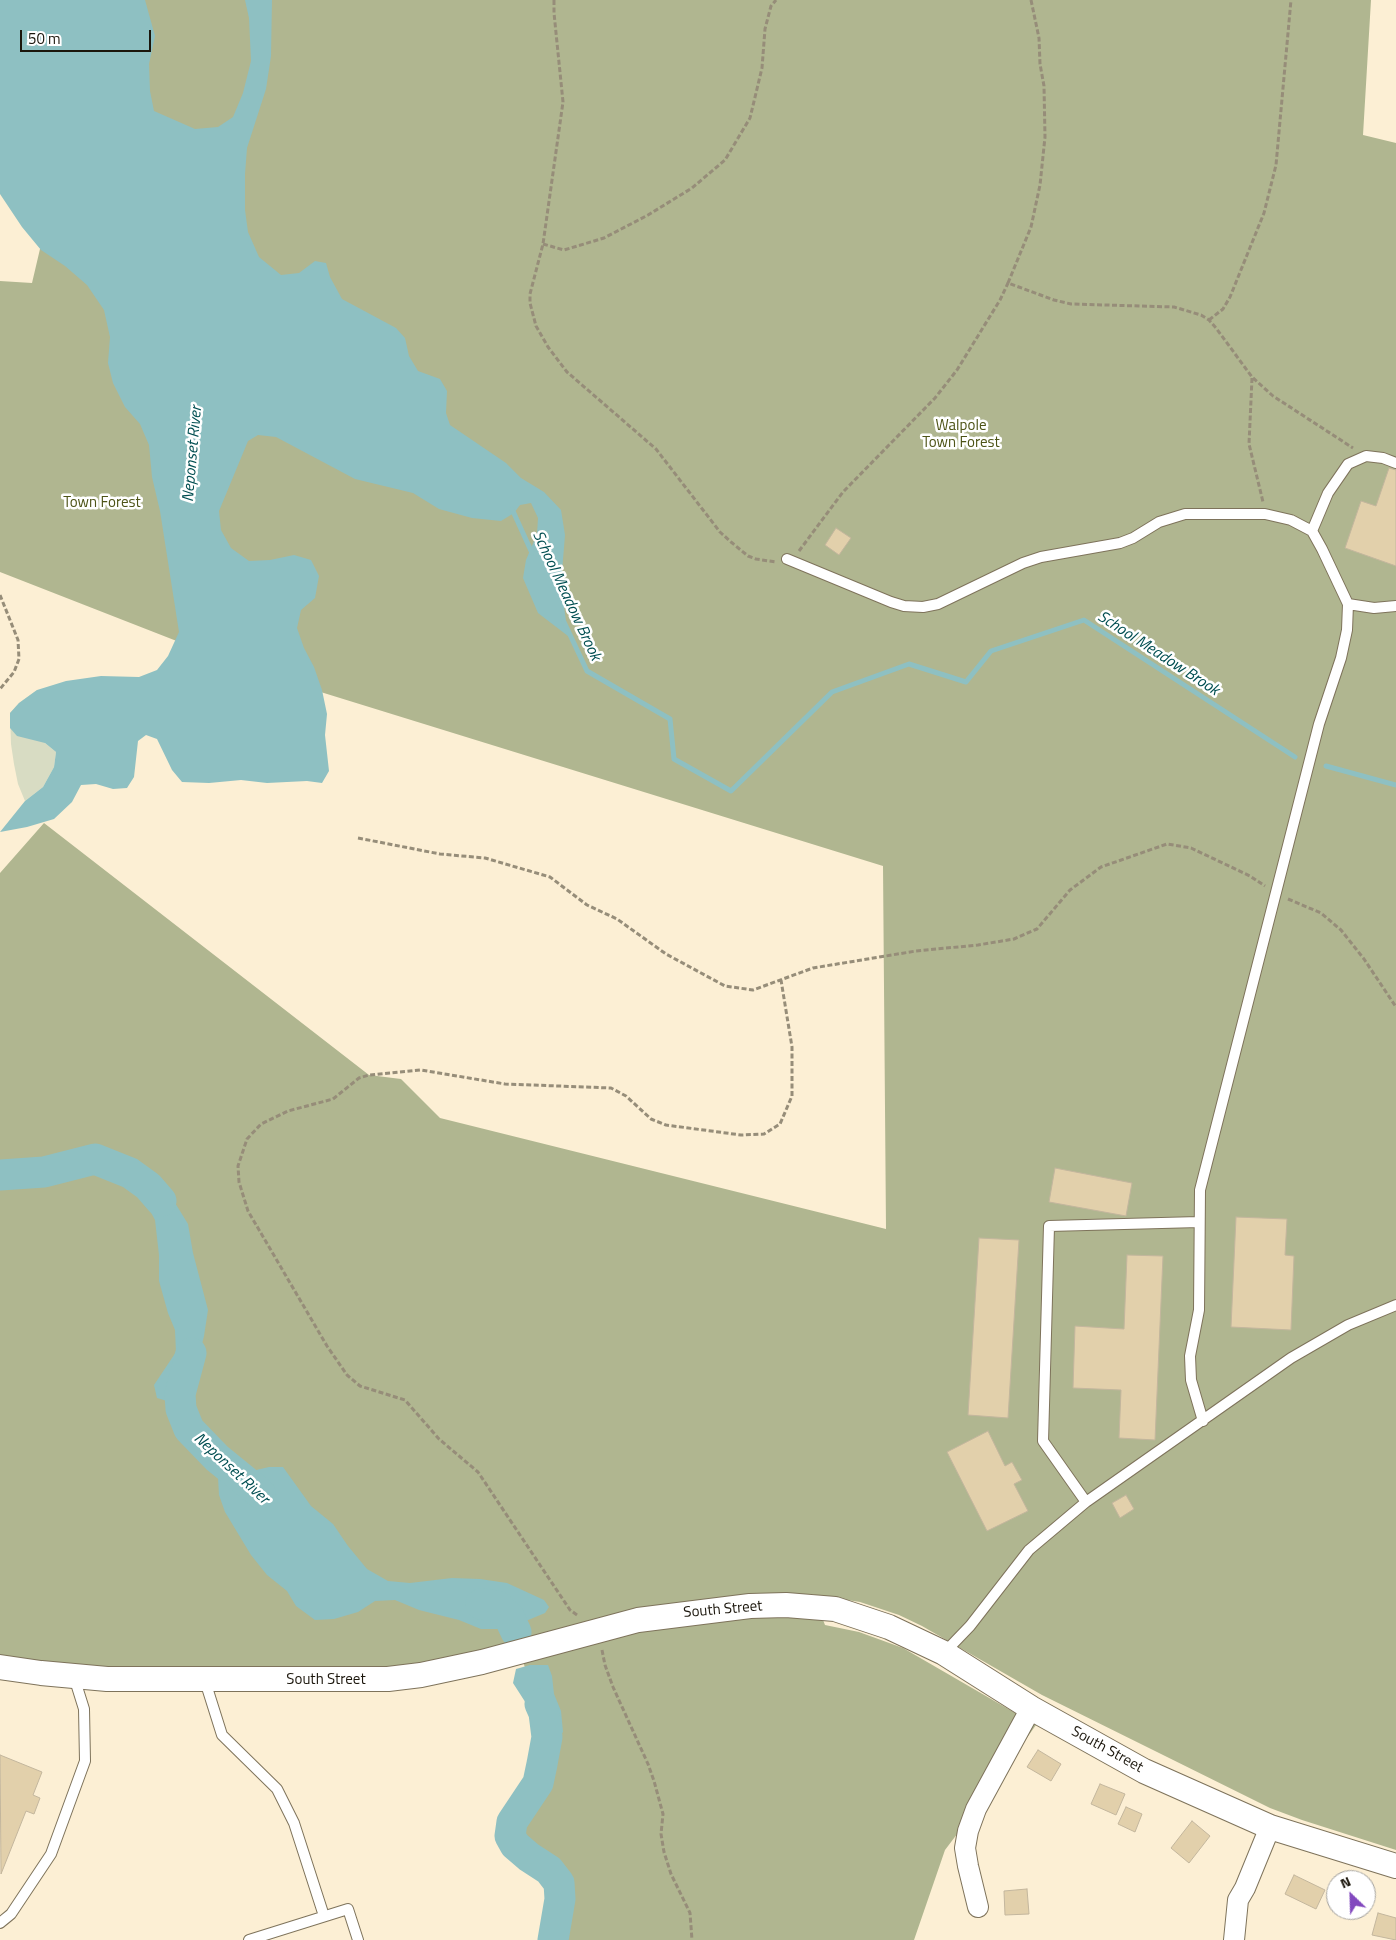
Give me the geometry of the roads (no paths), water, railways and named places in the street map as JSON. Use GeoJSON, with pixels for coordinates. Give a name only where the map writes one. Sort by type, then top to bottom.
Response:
{"type":"FeatureCollection","features":[{"type":"Feature","properties":{"kind":"street","name":"South Street"},"geometry":{"type":"LineString","coordinates":[[0,1667],[74,1677],[107,1679],[371,1680],[413,1676],[482,1662],[638,1620],[715,1610],[786,1605],[835,1609],[889,1628],[944,1653],[1031,1708],[1144,1771],[1270,1827],[1396,1866]]}},
{"type":"Feature","properties":{"kind":"street"},"geometry":{"type":"LineString","coordinates":[[978,1907],[965,1848],[968,1831],[976,1809],[1031,1708]]}},
{"type":"Feature","properties":{"kind":"street"},"geometry":{"type":"LineString","coordinates":[[1234,1940],[1238,1900],[1245,1888],[1270,1827]]}},
{"type":"Feature","properties":{"kind":"lane"},"geometry":{"type":"LineString","coordinates":[[1312,531],[1328,493],[1342,470],[1354,460],[1366,456],[1383,458],[1396,463]]}},
{"type":"Feature","properties":{"kind":"lane"},"geometry":{"type":"LineString","coordinates":[[787,559],[883,599],[904,606],[923,607],[938,604],[1028,561],[1120,543],[1133,538],[1159,522],[1177,516],[1265,514],[1291,520],[1312,531],[1348,604],[1344,644],[1319,724],[1200,1190],[1199,1310],[1190,1356],[1190,1380],[1203,1421]]}},
{"type":"Feature","properties":{"kind":"lane"},"geometry":{"type":"LineString","coordinates":[[1348,604],[1374,608],[1396,606]]}},
{"type":"Feature","properties":{"kind":"lane"},"geometry":{"type":"LineString","coordinates":[[1086,1502],[1043,1441],[1049,1226],[1199,1222]]}},
{"type":"Feature","properties":{"kind":"lane"},"geometry":{"type":"LineString","coordinates":[[944,1653],[970,1626],[1029,1550],[1086,1502],[1203,1421],[1243,1390],[1292,1358],[1348,1325],[1396,1304]]}},
{"type":"Feature","properties":{"kind":"lane"},"geometry":{"type":"LineString","coordinates":[[0,1923],[11,1914],[51,1854],[85,1761],[84,1709],[74,1677]]}},
{"type":"Feature","properties":{"kind":"lane"},"geometry":{"type":"LineString","coordinates":[[205,1680],[222,1735],[277,1788],[294,1823],[324,1916]]}},
{"type":"Feature","properties":{"kind":"lane"},"geometry":{"type":"LineString","coordinates":[[249,1940],[348,1909],[358,1940]]}},
{"type":"Feature","properties":{"kind":"water"},"geometry":{"type":"Polygon","coordinates":[[[0,0],[145,0],[155,36],[149,64],[150,91],[154,111],[195,129],[218,127],[233,117],[243,93],[251,61],[249,18],[245,0],[272,0],[271,56],[266,89],[247,148],[245,174],[245,210],[248,232],[259,257],[281,275],[299,273],[315,261],[326,263],[330,277],[342,299],[396,328],[405,338],[409,356],[418,371],[440,379],[447,391],[446,413],[450,425],[506,463],[521,478],[544,492],[561,510],[565,535],[561,584],[568,636],[538,613],[523,578],[526,560],[537,534],[538,518],[531,503],[520,505],[514,513],[501,521],[472,518],[439,509],[413,493],[355,479],[276,437],[258,435],[248,441],[219,511],[221,530],[231,548],[249,561],[270,560],[294,555],[311,560],[319,576],[315,598],[301,610],[297,628],[304,648],[314,667],[322,690],[327,714],[325,735],[329,771],[322,783],[307,781],[267,783],[241,780],[209,783],[182,782],[172,770],[157,739],[146,735],[138,741],[134,777],[127,788],[113,789],[96,784],[81,785],[72,802],[54,819],[0,832],[25,801],[43,787],[54,767],[56,752],[45,743],[17,736],[10,728],[10,713],[19,703],[37,690],[66,681],[101,676],[139,677],[157,670],[168,656],[179,632],[160,511],[152,477],[149,445],[140,424],[125,407],[113,383],[108,363],[110,337],[104,310],[87,285],[65,266],[41,250],[22,227],[0,194],[0,0]]]}},
{"type":"Feature","properties":{"kind":"water"},"geometry":{"type":"Polygon","coordinates":[[[146,1172],[161,1180],[188,1224],[193,1253],[208,1310],[196,1368],[180,1394],[167,1401],[157,1398],[154,1385],[176,1352],[175,1330],[159,1281],[159,1255],[155,1220],[130,1173],[146,1172]]]}},
{"type":"Feature","properties":{"kind":"water"},"geometry":{"type":"Polygon","coordinates":[[[236,1462],[252,1471],[269,1467],[283,1467],[311,1506],[333,1524],[367,1569],[388,1581],[410,1583],[452,1578],[480,1579],[507,1583],[544,1600],[549,1607],[545,1613],[521,1623],[499,1629],[481,1629],[459,1620],[419,1610],[395,1600],[375,1601],[358,1612],[334,1619],[315,1620],[296,1606],[287,1591],[267,1575],[251,1555],[225,1512],[219,1495],[218,1477],[228,1466],[236,1462]]]}},
{"type":"Feature","properties":{"kind":"water"},"geometry":{"type":"Polygon","coordinates":[[[530,1665],[548,1665],[552,1676],[554,1694],[561,1711],[563,1732],[554,1743],[537,1745],[532,1732],[531,1711],[513,1683],[516,1669],[530,1665]]]}},
{"type":"Feature","properties":{"kind":"waterway","name":"School Meadow Brook"},"geometry":{"type":"LineString","coordinates":[[512,509],[532,553]]}},
{"type":"Feature","properties":{"kind":"waterway","name":"School Meadow Brook"},"geometry":{"type":"LineString","coordinates":[[564,622],[587,671],[670,719],[674,759],[731,791],[832,692],[909,664],[966,682],[991,651],[1084,620],[1295,757]]}},
{"type":"Feature","properties":{"kind":"waterway","name":"School Meadow Brook"},"geometry":{"type":"LineString","coordinates":[[1326,766],[1396,785]]}},
{"type":"Feature","properties":{"kind":"waterway","name":"Neponset River"},"geometry":{"type":"LineString","coordinates":[[0,1175],[44,1172],[95,1159],[130,1173],[148,1186],[161,1201]]}},
{"type":"Feature","properties":{"kind":"waterway","name":"Neponset River"},"geometry":{"type":"LineString","coordinates":[[191,1353],[180,1394],[181,1409],[189,1429],[217,1458],[260,1493]]}},
{"type":"Feature","properties":{"kind":"waterway","name":"Neponset River"},"geometry":{"type":"LineString","coordinates":[[481,1604],[497,1606],[509,1617],[516,1632]]}},
{"type":"Feature","properties":{"kind":"waterway","name":"Neponset River"},"geometry":{"type":"LineString","coordinates":[[540,1704],[544,1713],[547,1737],[538,1783],[512,1822],[510,1836],[515,1845],[549,1870],[559,1883],[560,1899],[553,1940]]}},
{"type":"Feature","properties":{"kind":"park label","name":"Walpole Town Forest"},"geometry":{"type":"Point","coordinates":[961,434]}},
{"type":"Feature","properties":{"kind":"park label","name":"Town Forest"},"geometry":{"type":"Point","coordinates":[102,503]}}]}
